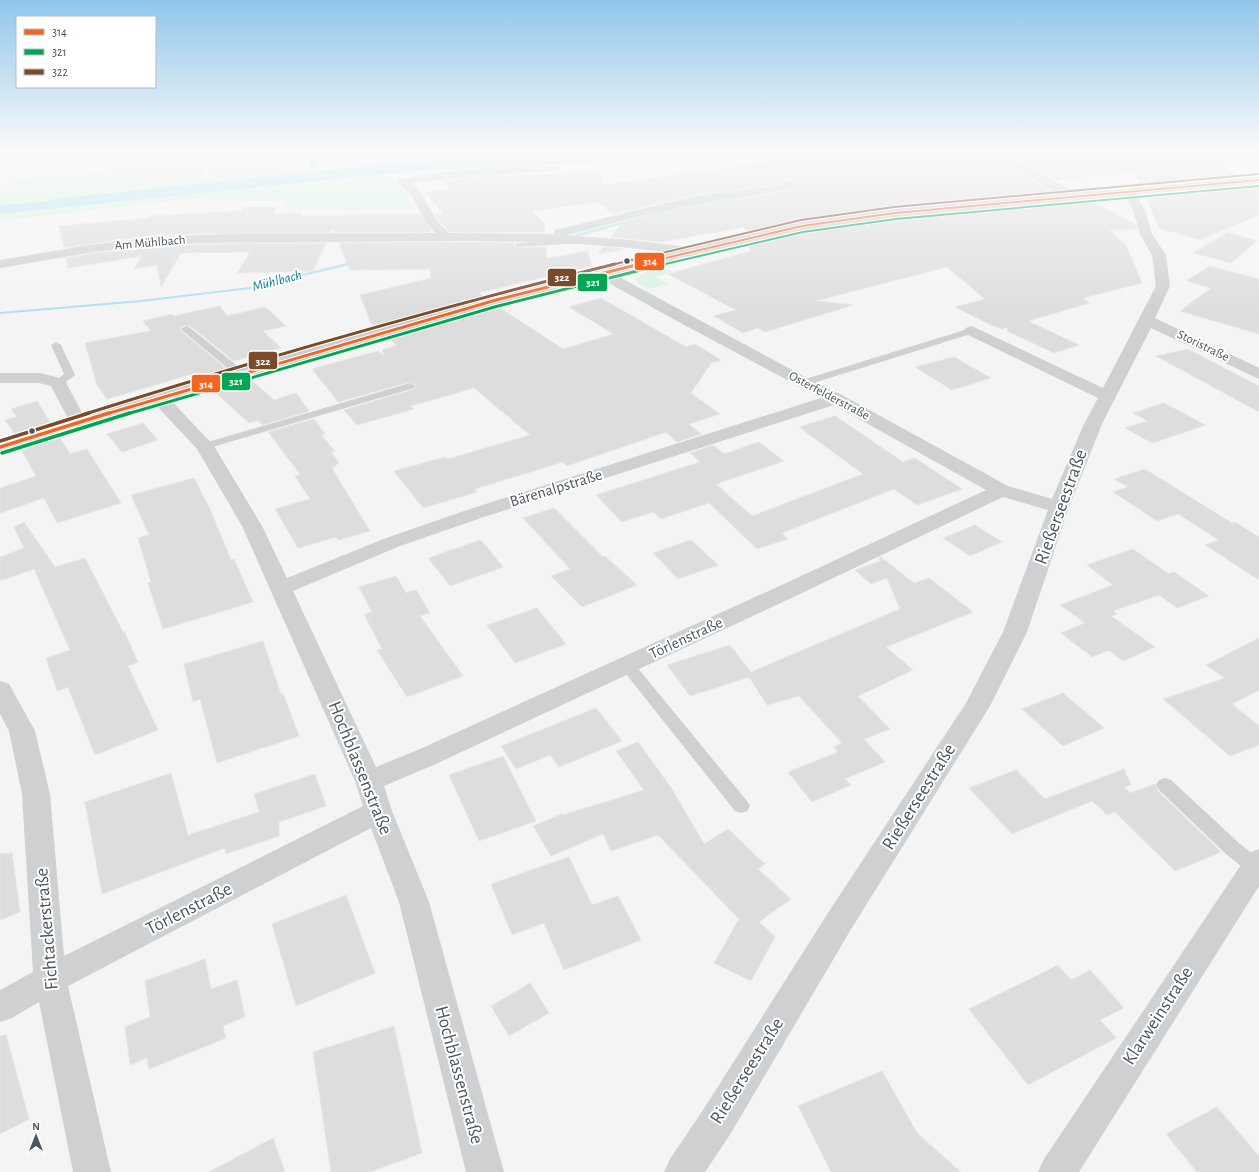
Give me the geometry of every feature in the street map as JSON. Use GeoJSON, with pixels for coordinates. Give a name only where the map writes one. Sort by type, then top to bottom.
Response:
{"type":"FeatureCollection","features":[{"type":"Feature","properties":{"kind":"main road"},"geometry":{"type":"LineString","coordinates":[[0,447],[158,398],[496,300],[692,251],[802,226],[852,218],[1003,204]]}},
{"type":"Feature","properties":{"kind":"street"},"geometry":{"type":"LineString","coordinates":[[422,204],[433,224],[446,237]]}},
{"type":"Feature","properties":{"kind":"street","name":"Am Mühlbach"},"geometry":{"type":"LineString","coordinates":[[546,238],[681,204]]}},
{"type":"Feature","properties":{"kind":"street","name":"Rießerseestraße"},"geometry":{"type":"LineString","coordinates":[[683,1172],[718,1120],[976,706],[1015,632],[1048,544],[1058,508],[1093,424],[1163,286],[1158,255],[1146,234],[1135,204]]}},
{"type":"Feature","properties":{"kind":"street","name":"Am Mühlbach"},"geometry":{"type":"LineString","coordinates":[[0,264],[100,247],[149,242],[204,239],[446,237],[546,238],[631,244],[692,251]]}},
{"type":"Feature","properties":{"kind":"street","name":"Osterfelderstraße"},"geometry":{"type":"LineString","coordinates":[[604,274],[803,384],[836,399],[1001,490],[1058,508]]}},
{"type":"Feature","properties":{"kind":"street","name":"Storistraße"},"geometry":{"type":"LineString","coordinates":[[1147,320],[1259,374]]}},
{"type":"Feature","properties":{"kind":"street"},"geometry":{"type":"LineString","coordinates":[[971,331],[1107,396]]}},
{"type":"Feature","properties":{"kind":"street"},"geometry":{"type":"LineString","coordinates":[[0,378],[40,378],[58,383],[78,422]]}},
{"type":"Feature","properties":{"kind":"street","name":"Hochblassenstraße"},"geometry":{"type":"LineString","coordinates":[[158,398],[205,446],[252,526],[369,781],[378,811],[414,902],[485,1172]]}},
{"type":"Feature","properties":{"kind":"street","name":"Bärenalpstraße"},"geometry":{"type":"LineString","coordinates":[[281,588],[393,542],[478,513],[836,399]]}},
{"type":"Feature","properties":{"kind":"street","name":"Törlenstraße"},"geometry":{"type":"LineString","coordinates":[[369,781],[429,756],[801,585],[1001,490]]}},
{"type":"Feature","properties":{"kind":"street","name":"Fichtackerstraße"},"geometry":{"type":"LineString","coordinates":[[0,690],[22,731],[36,794],[50,979],[92,1172]]}},
{"type":"Feature","properties":{"kind":"street","name":"Törlenstraße"},"geometry":{"type":"LineString","coordinates":[[0,1007],[50,979],[209,899],[378,811]]}},
{"type":"Feature","properties":{"kind":"street","name":"Klarweinstraße"},"geometry":{"type":"LineString","coordinates":[[1057,1172],[1257,864]]}},
{"type":"Feature","properties":{"kind":"lane"},"geometry":{"type":"LineString","coordinates":[[518,245],[579,240]]}},
{"type":"Feature","properties":{"kind":"lane"},"geometry":{"type":"LineString","coordinates":[[186,329],[241,374]]}},
{"type":"Feature","properties":{"kind":"lane"},"geometry":{"type":"LineString","coordinates":[[803,384],[971,331]]}},
{"type":"Feature","properties":{"kind":"lane"},"geometry":{"type":"LineString","coordinates":[[56,345],[70,375],[58,383]]}},
{"type":"Feature","properties":{"kind":"lane"},"geometry":{"type":"LineString","coordinates":[[205,446],[410,386]]}},
{"type":"Feature","properties":{"kind":"lane"},"geometry":{"type":"LineString","coordinates":[[627,665],[741,806]]}},
{"type":"Feature","properties":{"kind":"lane"},"geometry":{"type":"LineString","coordinates":[[1165,785],[1233,849],[1257,864]]}},
{"type":"Feature","properties":{"kind":"green space"},"geometry":{"type":"Polygon","coordinates":[[[0,204],[19,204],[0,205],[0,204]]]}},
{"type":"Feature","properties":{"kind":"green space"},"geometry":{"type":"Polygon","coordinates":[[[103,204],[149,204],[0,221],[0,214],[103,204]]]}},
{"type":"Feature","properties":{"kind":"green space"},"geometry":{"type":"Polygon","coordinates":[[[286,204],[411,204],[413,210],[282,210],[286,204]]]}},
{"type":"Feature","properties":{"kind":"green space"},"geometry":{"type":"Polygon","coordinates":[[[690,204],[723,204],[633,221],[584,236],[562,234],[647,211],[690,204]]]}},
{"type":"Feature","properties":{"kind":"green space"},"geometry":{"type":"Polygon","coordinates":[[[664,267],[673,272],[656,277],[667,284],[648,289],[639,284],[635,279],[643,273],[664,267]]]}},
{"type":"Feature","properties":{"kind":"water"},"geometry":{"type":"Polygon","coordinates":[[[19,204],[100,204],[0,214],[0,205],[19,204]]]}},
{"type":"Feature","properties":{"kind":"building"},"geometry":{"type":"Polygon","coordinates":[[[435,204],[585,204],[532,211],[544,223],[545,232],[450,232],[439,221],[435,214],[443,214],[435,204]]]}},
{"type":"Feature","properties":{"kind":"building"},"geometry":{"type":"Polygon","coordinates":[[[599,204],[657,204],[613,214],[599,204]]]}},
{"type":"Feature","properties":{"kind":"building"},"geometry":{"type":"Polygon","coordinates":[[[708,204],[941,204],[895,208],[802,221],[746,233],[745,227],[662,242],[611,237],[623,222],[708,204]]]}},
{"type":"Feature","properties":{"kind":"building"},"geometry":{"type":"Polygon","coordinates":[[[1050,204],[1097,204],[1136,225],[1137,229],[1109,230],[1126,245],[1142,283],[1083,298],[1089,303],[1028,321],[1079,345],[1054,353],[1007,331],[1008,327],[1003,329],[991,325],[955,307],[985,299],[947,267],[815,301],[853,305],[765,332],[758,328],[743,333],[714,316],[736,310],[668,274],[751,251],[749,244],[802,231],[895,218],[1050,204]]]}},
{"type":"Feature","properties":{"kind":"building"},"geometry":{"type":"Polygon","coordinates":[[[1149,204],[1259,204],[1259,215],[1200,240],[1159,228],[1149,204]]]}},
{"type":"Feature","properties":{"kind":"building"},"geometry":{"type":"Polygon","coordinates":[[[244,207],[277,207],[273,214],[302,213],[301,216],[420,214],[432,232],[335,232],[333,228],[331,232],[186,234],[131,238],[64,248],[59,226],[148,218],[150,216],[241,211],[244,207]]]}},
{"type":"Feature","properties":{"kind":"building"},"geometry":{"type":"Polygon","coordinates":[[[1228,232],[1257,241],[1231,263],[1193,253],[1228,232]]]}},
{"type":"Feature","properties":{"kind":"building"},"geometry":{"type":"Polygon","coordinates":[[[326,243],[313,271],[237,273],[250,252],[181,253],[161,287],[157,265],[134,269],[142,256],[68,268],[66,258],[100,252],[204,244],[326,243]]]}},
{"type":"Feature","properties":{"kind":"building"},"geometry":{"type":"Polygon","coordinates":[[[339,243],[514,243],[513,246],[518,248],[546,247],[547,258],[588,251],[591,266],[478,293],[485,297],[377,328],[371,323],[360,295],[431,278],[430,269],[350,270],[339,243]]]}},
{"type":"Feature","properties":{"kind":"building"},"geometry":{"type":"Polygon","coordinates":[[[603,247],[625,249],[598,254],[603,247]]]}},
{"type":"Feature","properties":{"kind":"building"},"geometry":{"type":"Polygon","coordinates":[[[1210,266],[1259,279],[1259,334],[1180,311],[1211,288],[1186,281],[1210,266]]]}},
{"type":"Feature","properties":{"kind":"building"},"geometry":{"type":"Polygon","coordinates":[[[601,298],[686,347],[695,344],[721,360],[711,363],[691,393],[720,414],[689,424],[701,434],[677,442],[666,432],[567,466],[563,462],[475,489],[477,492],[423,508],[394,471],[445,457],[448,459],[530,435],[474,388],[411,406],[414,409],[357,425],[344,410],[414,389],[416,386],[410,382],[338,402],[312,369],[378,351],[385,357],[382,350],[397,345],[388,338],[497,306],[563,349],[614,334],[569,307],[601,298]]]}},
{"type":"Feature","properties":{"kind":"building"},"geometry":{"type":"Polygon","coordinates":[[[220,306],[227,316],[265,307],[286,326],[263,331],[281,348],[234,361],[190,326],[185,325],[180,328],[180,330],[228,370],[201,378],[196,373],[107,399],[97,385],[85,343],[151,331],[143,321],[172,314],[174,316],[220,306]]]}},
{"type":"Feature","properties":{"kind":"building"},"geometry":{"type":"Polygon","coordinates":[[[1188,349],[1259,386],[1259,412],[1156,356],[1188,349]]]}},
{"type":"Feature","properties":{"kind":"building"},"geometry":{"type":"Polygon","coordinates":[[[954,357],[991,378],[952,390],[915,367],[954,357]]]}},
{"type":"Feature","properties":{"kind":"building"},"geometry":{"type":"Polygon","coordinates":[[[249,378],[274,400],[296,393],[309,411],[262,425],[258,420],[249,423],[212,389],[249,378]]]}},
{"type":"Feature","properties":{"kind":"building"},"geometry":{"type":"Polygon","coordinates":[[[37,401],[51,424],[16,435],[5,420],[17,417],[11,409],[37,401]]]}},
{"type":"Feature","properties":{"kind":"building"},"geometry":{"type":"Polygon","coordinates":[[[1164,403],[1206,425],[1152,443],[1125,428],[1148,421],[1133,413],[1164,403]]]}},
{"type":"Feature","properties":{"kind":"building"},"geometry":{"type":"Polygon","coordinates":[[[835,416],[903,462],[915,458],[962,489],[917,505],[894,489],[782,533],[788,539],[757,549],[709,503],[661,519],[653,512],[622,522],[596,495],[700,462],[690,453],[713,445],[724,454],[759,442],[784,461],[716,484],[752,516],[863,474],[799,427],[835,416]]]}},
{"type":"Feature","properties":{"kind":"building"},"geometry":{"type":"Polygon","coordinates":[[[314,419],[325,434],[321,435],[335,451],[331,452],[339,463],[332,468],[370,531],[339,540],[336,537],[298,548],[275,509],[310,499],[295,476],[300,474],[268,432],[314,419]]]}},
{"type":"Feature","properties":{"kind":"building"},"geometry":{"type":"Polygon","coordinates":[[[143,423],[158,440],[122,452],[107,434],[143,423]]]}},
{"type":"Feature","properties":{"kind":"building"},"geometry":{"type":"Polygon","coordinates":[[[59,436],[70,454],[87,449],[121,503],[57,523],[44,498],[0,513],[0,488],[36,476],[22,451],[27,449],[25,447],[59,436]]]}},
{"type":"Feature","properties":{"kind":"building"},"geometry":{"type":"Polygon","coordinates":[[[1145,469],[1232,523],[1235,522],[1259,537],[1259,580],[1205,545],[1219,540],[1178,514],[1157,521],[1113,492],[1128,487],[1114,479],[1145,469]]]}},
{"type":"Feature","properties":{"kind":"building"},"geometry":{"type":"Polygon","coordinates":[[[194,478],[210,509],[231,560],[234,559],[253,602],[163,629],[148,583],[151,582],[138,538],[149,535],[131,495],[194,478]]]}},
{"type":"Feature","properties":{"kind":"building"},"geometry":{"type":"Polygon","coordinates":[[[554,508],[603,557],[605,556],[637,585],[582,607],[551,576],[570,569],[523,518],[554,508]]]}},
{"type":"Feature","properties":{"kind":"building"},"geometry":{"type":"Polygon","coordinates":[[[24,522],[55,567],[85,558],[123,632],[124,631],[138,662],[128,666],[158,730],[95,755],[68,687],[57,691],[46,658],[70,650],[34,569],[0,581],[0,557],[24,548],[14,527],[24,522]]]}},
{"type":"Feature","properties":{"kind":"building"},"geometry":{"type":"Polygon","coordinates":[[[975,525],[1002,542],[970,556],[943,538],[975,525]]]}},
{"type":"Feature","properties":{"kind":"building"},"geometry":{"type":"Polygon","coordinates":[[[481,540],[503,567],[450,586],[428,558],[481,540]]]}},
{"type":"Feature","properties":{"kind":"building"},"geometry":{"type":"Polygon","coordinates":[[[691,540],[718,565],[678,579],[653,553],[691,540]]]}},
{"type":"Feature","properties":{"kind":"building"},"geometry":{"type":"Polygon","coordinates":[[[1133,549],[1169,574],[1174,572],[1209,596],[1177,608],[1159,595],[1113,611],[1117,614],[1111,616],[1155,647],[1123,661],[1109,650],[1092,657],[1061,633],[1085,623],[1060,605],[1113,585],[1087,565],[1133,549]]]}},
{"type":"Feature","properties":{"kind":"building"},"geometry":{"type":"Polygon","coordinates":[[[881,557],[914,583],[929,578],[973,612],[886,647],[913,670],[858,696],[890,729],[864,739],[885,762],[845,779],[851,785],[812,802],[788,772],[838,752],[834,747],[842,743],[799,696],[767,705],[749,677],[690,696],[667,665],[730,645],[751,672],[900,609],[887,578],[871,584],[855,570],[880,561],[879,558],[881,557]]]}},
{"type":"Feature","properties":{"kind":"building"},"geometry":{"type":"Polygon","coordinates":[[[396,576],[406,593],[416,590],[430,613],[420,616],[463,676],[407,697],[377,650],[382,649],[364,614],[372,612],[359,587],[396,576]]]}},
{"type":"Feature","properties":{"kind":"building"},"geometry":{"type":"Polygon","coordinates":[[[537,608],[566,644],[515,663],[487,625],[537,608]]]}},
{"type":"Feature","properties":{"kind":"building"},"geometry":{"type":"Polygon","coordinates":[[[1259,638],[1259,690],[1232,704],[1259,726],[1259,745],[1230,756],[1163,699],[1225,678],[1206,665],[1259,638]]]}},
{"type":"Feature","properties":{"kind":"building"},"geometry":{"type":"Polygon","coordinates":[[[263,641],[281,694],[283,693],[299,736],[217,763],[200,699],[193,702],[184,664],[263,641]]]}},
{"type":"Feature","properties":{"kind":"building"},"geometry":{"type":"Polygon","coordinates":[[[1063,693],[1104,728],[1063,746],[1022,709],[1063,693]]]}},
{"type":"Feature","properties":{"kind":"building"},"geometry":{"type":"Polygon","coordinates":[[[596,708],[622,741],[559,767],[550,755],[516,769],[501,746],[596,708]]]}},
{"type":"Feature","properties":{"kind":"building"},"geometry":{"type":"Polygon","coordinates":[[[638,742],[672,789],[704,844],[728,829],[765,864],[758,869],[791,899],[759,922],[775,937],[751,981],[714,963],[739,919],[658,835],[611,851],[603,834],[551,856],[533,826],[562,814],[563,815],[644,790],[616,751],[638,742]]]}},
{"type":"Feature","properties":{"kind":"building"},"geometry":{"type":"Polygon","coordinates":[[[503,756],[536,821],[479,841],[449,775],[503,756]]]}},
{"type":"Feature","properties":{"kind":"building"},"geometry":{"type":"Polygon","coordinates":[[[1124,769],[1131,785],[1124,787],[1130,793],[1155,784],[1158,791],[1221,852],[1175,871],[1115,812],[1107,815],[1092,801],[1012,834],[969,788],[1016,770],[1045,799],[1124,769]]]}},
{"type":"Feature","properties":{"kind":"building"},"geometry":{"type":"Polygon","coordinates":[[[171,773],[188,835],[259,812],[254,794],[315,774],[326,806],[279,822],[279,836],[226,854],[225,848],[102,894],[85,802],[171,773]]]}},
{"type":"Feature","properties":{"kind":"building"},"geometry":{"type":"Polygon","coordinates":[[[12,853],[20,912],[0,920],[0,854],[12,853]]]}},
{"type":"Feature","properties":{"kind":"building"},"geometry":{"type":"Polygon","coordinates":[[[569,857],[592,905],[618,896],[641,940],[564,970],[544,923],[512,935],[491,884],[569,857]]]}},
{"type":"Feature","properties":{"kind":"building"},"geometry":{"type":"Polygon","coordinates":[[[346,895],[375,973],[296,1006],[272,924],[346,895]]]}},
{"type":"Feature","properties":{"kind":"building"},"geometry":{"type":"Polygon","coordinates":[[[205,959],[211,989],[237,980],[245,1017],[223,1026],[226,1038],[149,1069],[147,1058],[130,1065],[125,1027],[150,1017],[145,981],[205,959]]]}},
{"type":"Feature","properties":{"kind":"building"},"geometry":{"type":"Polygon","coordinates":[[[1058,965],[1071,980],[1090,970],[1124,1008],[1100,1020],[1116,1038],[1028,1085],[969,1009],[1058,965]]]}},
{"type":"Feature","properties":{"kind":"building"},"geometry":{"type":"Polygon","coordinates":[[[530,983],[549,1013],[509,1036],[491,1006],[530,983]]]}},
{"type":"Feature","properties":{"kind":"building"},"geometry":{"type":"Polygon","coordinates":[[[394,1026],[422,1153],[370,1172],[331,1172],[313,1052],[394,1026]]]}},
{"type":"Feature","properties":{"kind":"building"},"geometry":{"type":"Polygon","coordinates":[[[6,1035],[29,1119],[0,1134],[0,1036],[6,1035]]]}},
{"type":"Feature","properties":{"kind":"building"},"geometry":{"type":"Polygon","coordinates":[[[882,1071],[917,1133],[961,1172],[831,1172],[798,1106],[882,1071]]]}},
{"type":"Feature","properties":{"kind":"building"},"geometry":{"type":"Polygon","coordinates":[[[1217,1107],[1259,1156],[1259,1172],[1197,1172],[1166,1134],[1217,1107]]]}},
{"type":"Feature","properties":{"kind":"building"},"geometry":{"type":"Polygon","coordinates":[[[273,1138],[285,1172],[209,1172],[273,1138]]]}},
{"type":"Feature","properties":{"kind":"waterway","name":"Mühlbach"},"geometry":{"type":"LineString","coordinates":[[577,235],[697,204]]}},
{"type":"Feature","properties":{"kind":"waterway","name":"Mühlbach"},"geometry":{"type":"LineString","coordinates":[[0,313],[141,301],[250,288],[355,262]]}},
{"type":"Feature","properties":{"kind":"transit line","name":"322"},"geometry":{"type":"LineString","coordinates":[[0,441],[165,389],[494,294],[691,245],[801,220],[894,207],[930,204]]}},
{"type":"Feature","properties":{"kind":"transit line","name":"314"},"geometry":{"type":"LineString","coordinates":[[0,447],[167,395],[496,300],[692,251],[802,226],[895,213],[998,204]]}},
{"type":"Feature","properties":{"kind":"transit line","name":"321"},"geometry":{"type":"LineString","coordinates":[[2,453],[169,401],[498,306],[693,257],[803,232],[896,219],[1064,204]]}}]}
